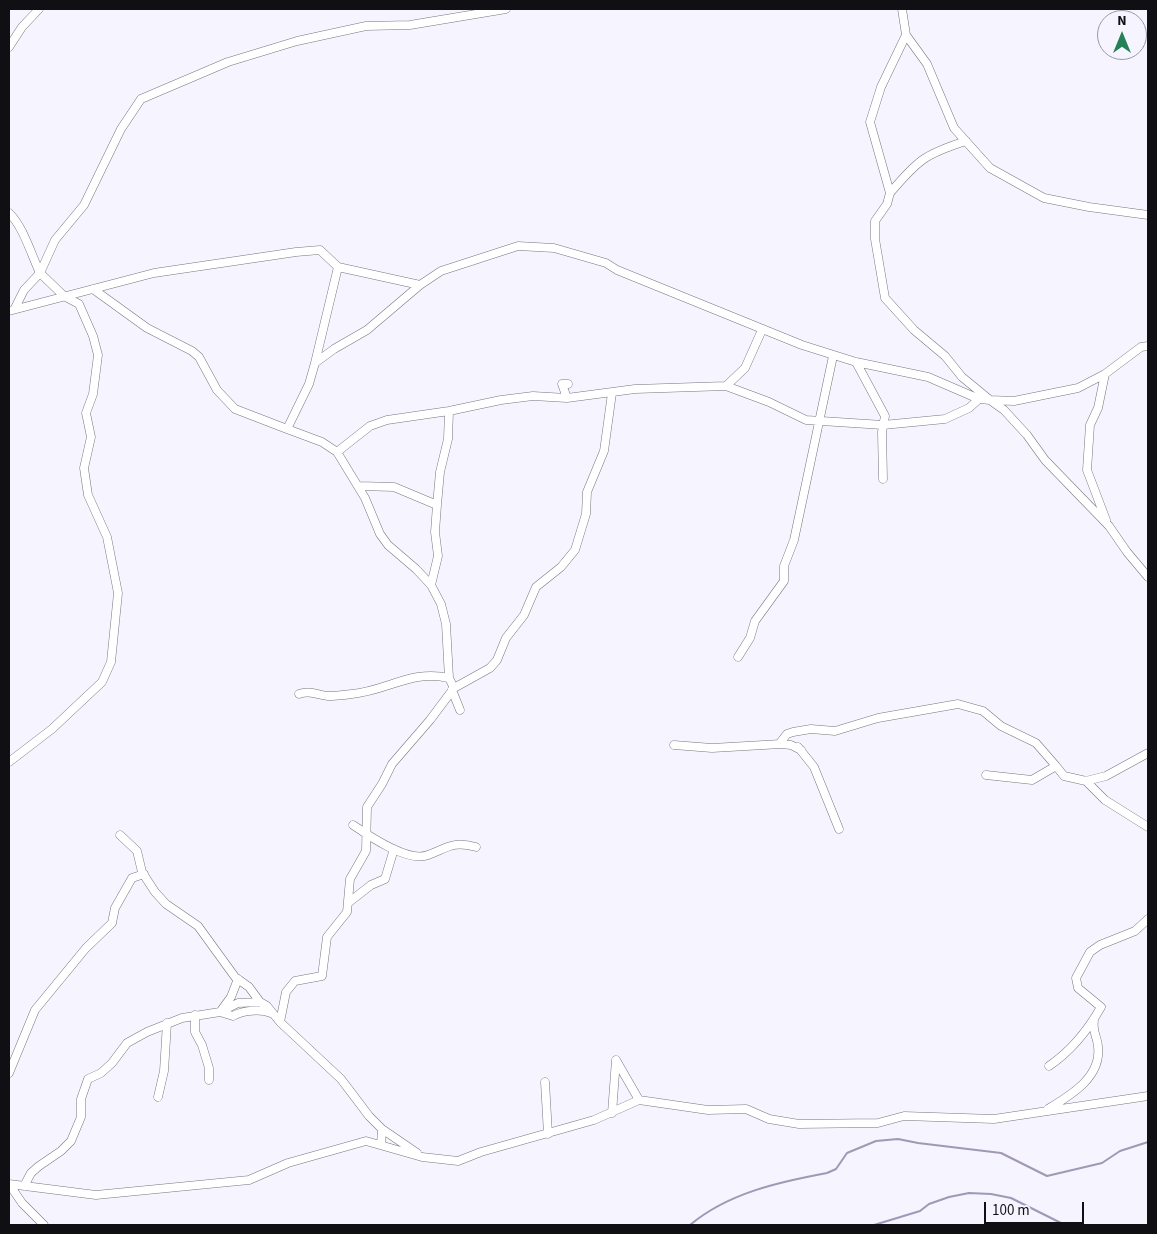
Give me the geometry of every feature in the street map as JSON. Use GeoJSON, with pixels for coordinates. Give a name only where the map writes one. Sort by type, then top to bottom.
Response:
{"type":"FeatureCollection","features":[{"type":"Feature","properties":{"kind":"street"},"geometry":{"type":"LineString","coordinates":[[9,47],[22,27],[39,9]]}},
{"type":"Feature","properties":{"kind":"street"},"geometry":{"type":"LineString","coordinates":[[12,310],[24,290],[40,273],[56,240],[84,205],[121,129],[141,99],[228,62],[297,41],[366,26],[410,25],[506,9]]}},
{"type":"Feature","properties":{"kind":"street"},"geometry":{"type":"LineString","coordinates":[[902,9],[906,35],[926,64],[954,128],[990,168],[1044,198],[1089,207],[1148,215]]}},
{"type":"Feature","properties":{"kind":"street"},"geometry":{"type":"LineString","coordinates":[[890,193],[870,122],[881,87],[906,35]]}},
{"type":"Feature","properties":{"kind":"street"},"geometry":{"type":"LineString","coordinates":[[966,141],[935,151],[914,165],[890,193],[887,204],[875,221],[875,239],[885,298],[914,330],[990,400],[1004,410],[1036,445],[1046,460],[1109,526],[1127,552],[1148,576]]}},
{"type":"Feature","properties":{"kind":"street"},"geometry":{"type":"LineString","coordinates":[[9,213],[19,223],[24,240],[40,273],[64,296],[79,304],[93,336],[98,355],[93,394],[86,413],[91,437],[84,468],[88,495],[107,537],[118,593],[111,662],[102,682],[96,690],[52,729],[9,762]]}},
{"type":"Feature","properties":{"kind":"street"},"geometry":{"type":"LineString","coordinates":[[315,363],[334,349],[367,330],[420,285],[441,271],[518,246],[554,248],[606,262],[617,270],[762,330],[833,356],[928,377],[979,399],[1014,401],[1078,388],[1105,374],[1141,347],[1148,346]]}},
{"type":"Feature","properties":{"kind":"street"},"geometry":{"type":"LineString","coordinates":[[12,310],[154,274],[320,250],[338,267],[420,285]]}},
{"type":"Feature","properties":{"kind":"street"},"geometry":{"type":"LineString","coordinates":[[287,429],[309,384],[338,267]]}},
{"type":"Feature","properties":{"kind":"street"},"geometry":{"type":"LineString","coordinates":[[93,289],[147,328],[192,351],[199,357],[217,390],[235,409],[322,442],[337,452],[359,486],[384,540],[416,568],[430,585],[441,604],[446,624],[449,678],[460,710]]}},
{"type":"Feature","properties":{"kind":"street"},"geometry":{"type":"LineString","coordinates":[[726,386],[745,368],[762,330]]}},
{"type":"Feature","properties":{"kind":"street"},"geometry":{"type":"LineString","coordinates":[[738,657],[750,638],[755,621],[784,581],[784,566],[794,540],[833,356]]}},
{"type":"Feature","properties":{"kind":"street"},"geometry":{"type":"LineString","coordinates":[[856,362],[885,416],[883,425],[883,479]]}},
{"type":"Feature","properties":{"kind":"street"},"geometry":{"type":"LineString","coordinates":[[1105,374],[1098,408],[1090,425],[1086,470],[1109,526]]}},
{"type":"Feature","properties":{"kind":"street"},"geometry":{"type":"LineString","coordinates":[[567,398],[562,384],[568,384]]}},
{"type":"Feature","properties":{"kind":"street"},"geometry":{"type":"LineString","coordinates":[[337,452],[370,426],[387,420],[533,396],[567,398],[642,389],[726,386],[769,402],[806,420],[883,425],[945,419],[969,408],[979,399]]}},
{"type":"Feature","properties":{"kind":"street"},"geometry":{"type":"LineString","coordinates":[[280,1022],[286,992],[295,981],[322,976],[327,936],[347,912],[350,879],[366,851],[368,835],[367,807],[392,764],[430,720],[453,689],[490,668],[496,660],[506,638],[524,614],[536,587],[561,567],[574,550],[586,514],[587,492],[604,452],[612,393]]}},
{"type":"Feature","properties":{"kind":"street"},"geometry":{"type":"LineString","coordinates":[[430,585],[438,556],[435,532],[437,505],[440,472],[448,439],[450,411]]}},
{"type":"Feature","properties":{"kind":"street"},"geometry":{"type":"LineString","coordinates":[[359,486],[394,486],[437,505]]}},
{"type":"Feature","properties":{"kind":"street"},"geometry":{"type":"LineString","coordinates":[[299,694],[306,691],[328,696],[375,691],[395,682],[431,674],[449,678]]}},
{"type":"Feature","properties":{"kind":"street"},"geometry":{"type":"LineString","coordinates":[[779,744],[787,734],[811,729],[841,730],[878,718],[958,704],[983,712],[1001,726],[1036,743],[1064,776],[1086,780],[1106,776],[1148,753]]}},
{"type":"Feature","properties":{"kind":"street"},"geometry":{"type":"LineString","coordinates":[[787,734],[814,767],[839,829]]}},
{"type":"Feature","properties":{"kind":"street"},"geometry":{"type":"LineString","coordinates":[[674,745],[712,748],[779,744],[791,745],[801,750]]}},
{"type":"Feature","properties":{"kind":"street"},"geometry":{"type":"LineString","coordinates":[[986,776],[1032,780],[1056,766]]}},
{"type":"Feature","properties":{"kind":"street"},"geometry":{"type":"LineString","coordinates":[[1086,780],[1105,800],[1148,827]]}},
{"type":"Feature","properties":{"kind":"street"},"geometry":{"type":"LineString","coordinates":[[353,825],[383,845],[412,855],[426,856],[453,844],[476,847]]}},
{"type":"Feature","properties":{"kind":"street"},"geometry":{"type":"LineString","coordinates":[[120,835],[137,850],[144,874],[166,904],[198,926],[238,979],[249,987],[260,1002],[267,1006],[280,1022],[341,1079],[368,1116],[382,1129],[422,1157]]}},
{"type":"Feature","properties":{"kind":"street"},"geometry":{"type":"LineString","coordinates":[[348,903],[371,885],[386,880],[394,849]]}},
{"type":"Feature","properties":{"kind":"street"},"geometry":{"type":"LineString","coordinates":[[9,1073],[38,1006],[66,976],[86,948],[112,923],[116,908],[132,878],[144,874]]}},
{"type":"Feature","properties":{"kind":"street"},"geometry":{"type":"LineString","coordinates":[[1049,1066],[1063,1056],[1101,1007],[1078,988],[1076,978],[1090,952],[1100,945],[1136,930],[1148,919]]}},
{"type":"Feature","properties":{"kind":"street"},"geometry":{"type":"LineString","coordinates":[[220,1012],[231,997],[238,979]]}},
{"type":"Feature","properties":{"kind":"street"},"geometry":{"type":"LineString","coordinates":[[24,1186],[39,1166],[61,1151],[71,1141],[81,1118],[81,1099],[88,1079],[101,1073],[112,1063],[127,1043],[167,1023],[194,1015],[220,1012],[238,1003],[260,1002]]}},
{"type":"Feature","properties":{"kind":"street"},"geometry":{"type":"LineString","coordinates":[[220,1012],[233,1016],[238,1013],[264,1010],[271,1013]]}},
{"type":"Feature","properties":{"kind":"street"},"geometry":{"type":"LineString","coordinates":[[194,1015],[195,1032],[202,1045],[209,1068],[209,1080]]}},
{"type":"Feature","properties":{"kind":"street"},"geometry":{"type":"LineString","coordinates":[[1045,1111],[1068,1097],[1093,1074],[1099,1059],[1098,1045],[1092,1028],[1094,1018]]}},
{"type":"Feature","properties":{"kind":"street"},"geometry":{"type":"LineString","coordinates":[[158,1097],[164,1071],[167,1023]]}},
{"type":"Feature","properties":{"kind":"street"},"geometry":{"type":"LineString","coordinates":[[612,1113],[616,1060],[639,1100]]}},
{"type":"Feature","properties":{"kind":"street"},"geometry":{"type":"LineString","coordinates":[[545,1082],[548,1134]]}},
{"type":"Feature","properties":{"kind":"street"},"geometry":{"type":"LineString","coordinates":[[9,1184],[96,1195],[249,1180],[288,1163],[353,1143],[366,1141],[422,1157],[458,1161],[481,1152],[548,1134],[612,1113],[639,1100],[708,1110],[746,1109],[768,1119],[799,1124],[878,1123],[904,1116],[994,1119],[1148,1096]]}},
{"type":"Feature","properties":{"kind":"street"},"geometry":{"type":"LineString","coordinates":[[381,1145],[382,1129]]}},
{"type":"Feature","properties":{"kind":"street"},"geometry":{"type":"LineString","coordinates":[[9,1184],[22,1203],[44,1225]]}},
{"type":"Feature","properties":{"kind":"waterway"},"geometry":{"type":"LineString","coordinates":[[690,1225],[721,1205],[755,1190],[827,1173],[836,1169],[847,1153],[876,1141],[898,1139],[1001,1153],[1047,1176],[1102,1163],[1120,1151],[1148,1142]]}},
{"type":"Feature","properties":{"kind":"waterway"},"geometry":{"type":"LineString","coordinates":[[874,1225],[920,1211],[929,1204],[949,1197],[969,1193],[991,1194],[1011,1198],[1065,1225]]}}]}
